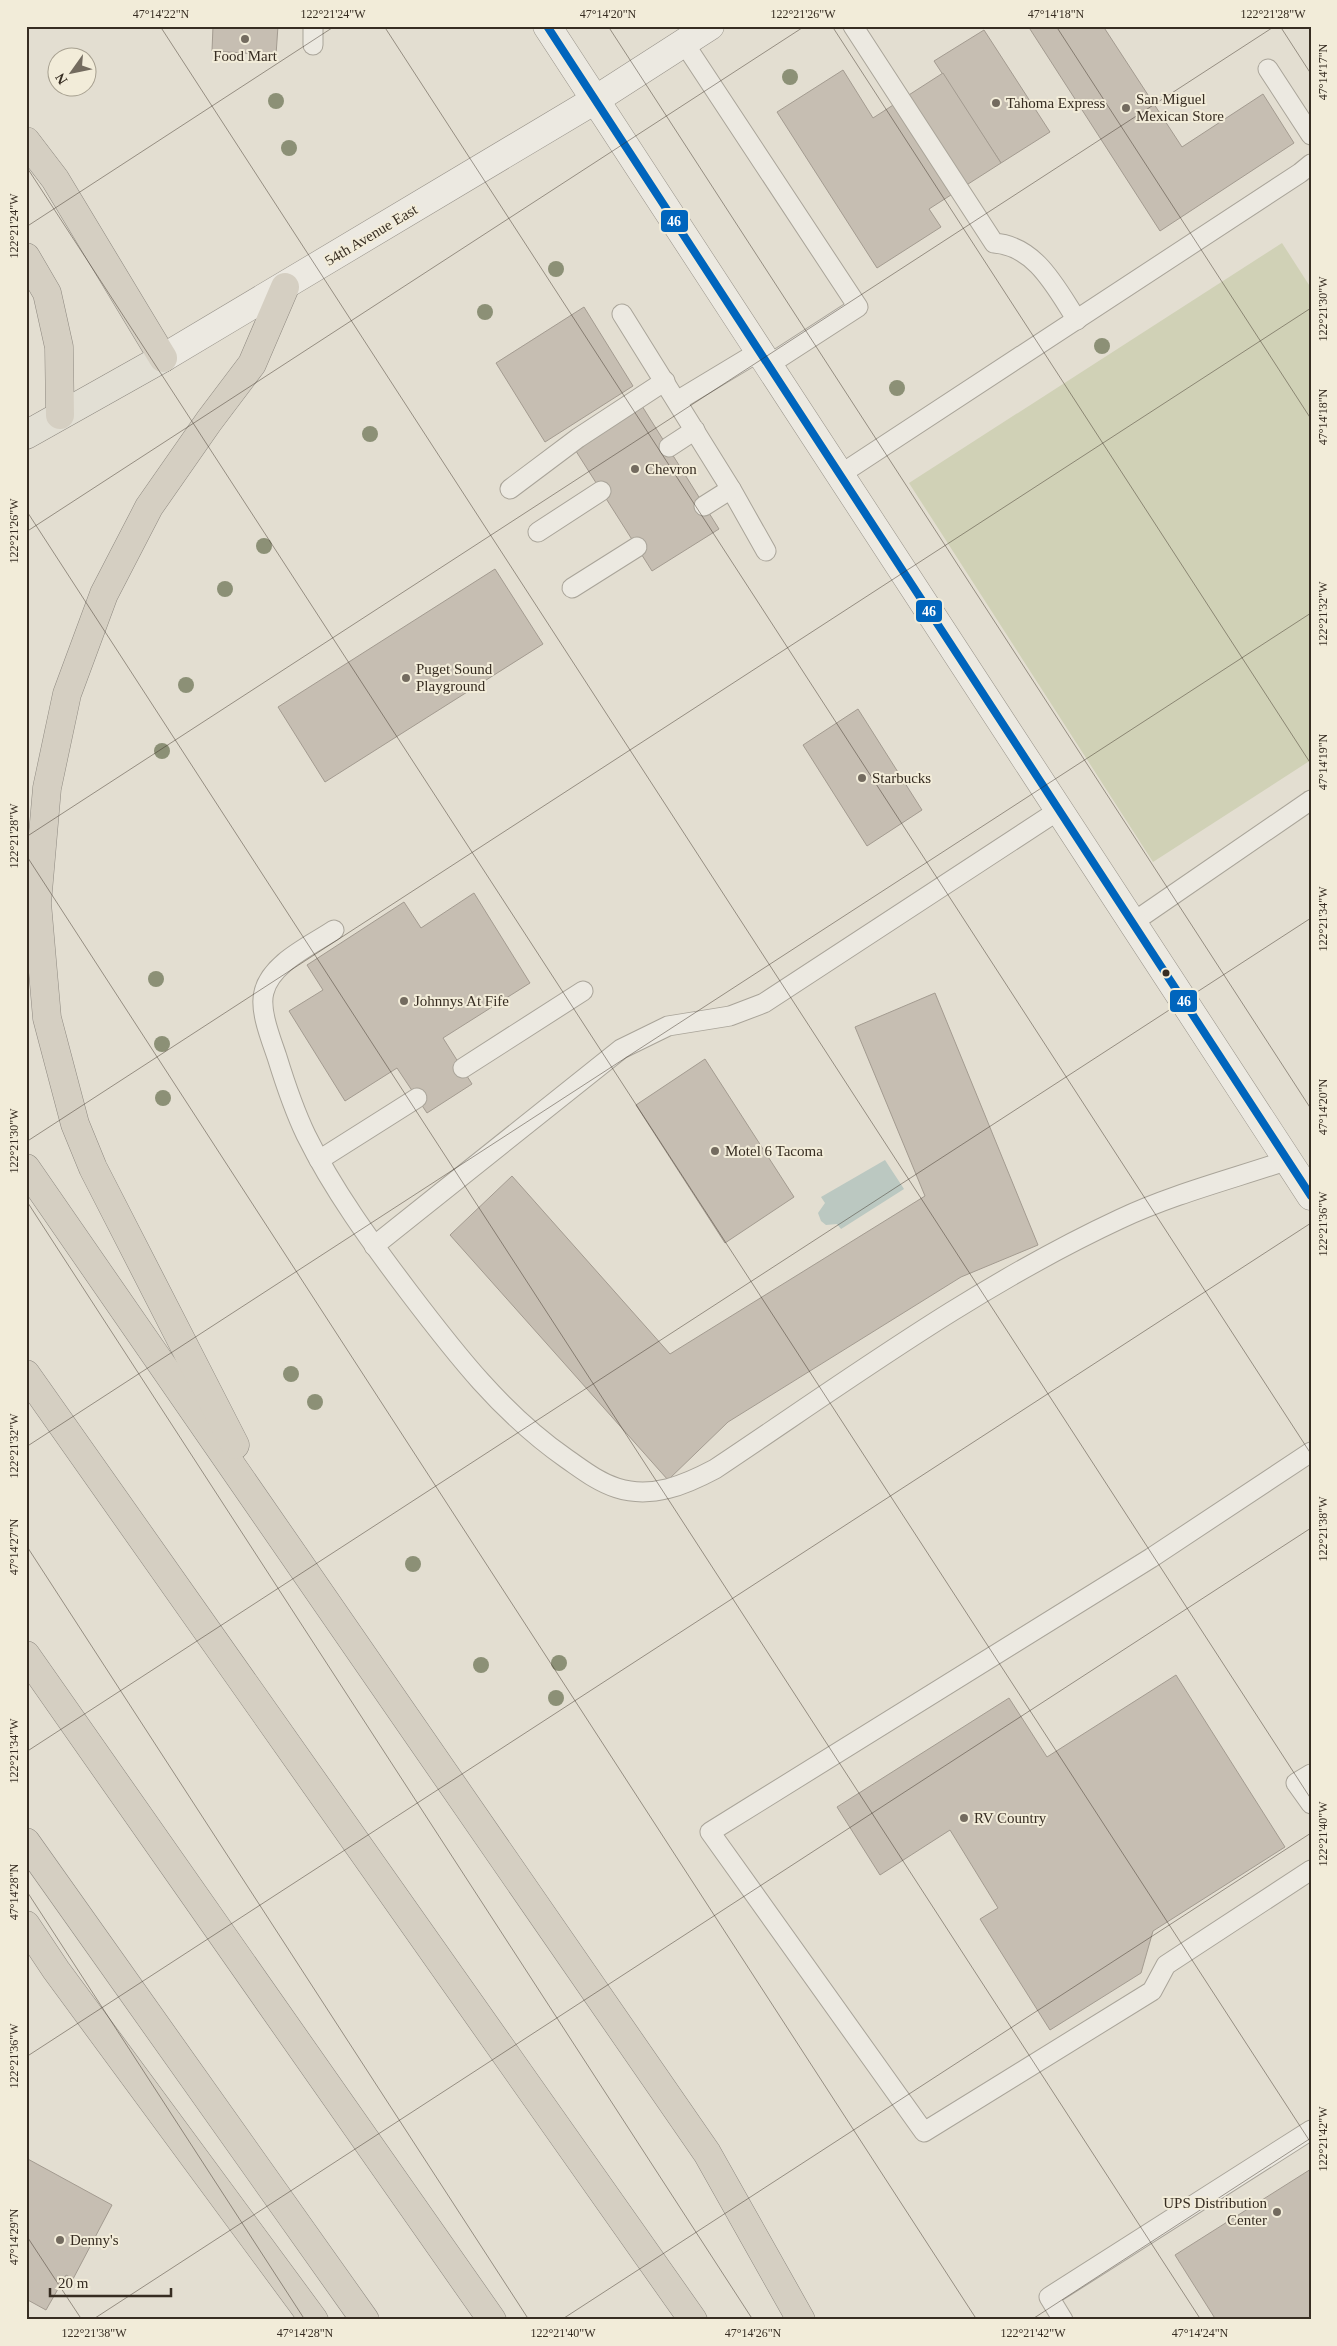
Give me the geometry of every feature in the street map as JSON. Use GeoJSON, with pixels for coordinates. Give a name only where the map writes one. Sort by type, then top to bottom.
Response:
{"type":"FeatureCollection","features":[{"type":"Feature","properties":{"kind":"highway"},"geometry":{"type":"LineString","coordinates":[[26,141],[55,179],[163,358]]}},
{"type":"Feature","properties":{"kind":"highway"},"geometry":{"type":"LineString","coordinates":[[26,257],[47,293],[60,347],[60,415]]}},
{"type":"Feature","properties":{"kind":"highway"},"geometry":{"type":"LineString","coordinates":[[285,286],[252,364],[209,421],[149,507],[104,594],[67,694],[47,788],[37,903],[47,1018],[75,1124],[97,1177],[288,1549]]}},
{"type":"Feature","properties":{"kind":"highway"},"geometry":{"type":"LineString","coordinates":[[26,1168],[707,2153],[801,2320]]}},
{"type":"Feature","properties":{"kind":"highway"},"geometry":{"type":"LineString","coordinates":[[26,1374],[693,2320]]}},
{"type":"Feature","properties":{"kind":"highway"},"geometry":{"type":"LineString","coordinates":[[26,1655],[492,2320]]}},
{"type":"Feature","properties":{"kind":"highway"},"geometry":{"type":"LineString","coordinates":[[26,1842],[365,2320]]}},
{"type":"Feature","properties":{"kind":"highway"},"geometry":{"type":"LineString","coordinates":[[26,1925],[314,2320]]}},
{"type":"Feature","properties":{"kind":"main road"},"geometry":{"type":"LineString","coordinates":[[547,26],[765,357],[1311,1196]]}},
{"type":"Feature","properties":{"kind":"main road","name":"54th Avenue East"},"geometry":{"type":"LineString","coordinates":[[26,435],[163,358],[285,286],[595,100],[710,26]]}},
{"type":"Feature","properties":{"kind":"lane"},"geometry":{"type":"LineString","coordinates":[[854,26],[994,243],[1012,246],[1032,259],[1052,282],[1077,320]]}},
{"type":"Feature","properties":{"kind":"lane"},"geometry":{"type":"LineString","coordinates":[[676,401],[858,308],[684,42]]}},
{"type":"Feature","properties":{"kind":"lane"},"geometry":{"type":"LineString","coordinates":[[1268,69],[1311,135]]}},
{"type":"Feature","properties":{"kind":"lane"},"geometry":{"type":"LineString","coordinates":[[841,474],[1292,179],[1311,164]]}},
{"type":"Feature","properties":{"kind":"lane"},"geometry":{"type":"LineString","coordinates":[[622,314],[731,489],[766,551]]}},
{"type":"Feature","properties":{"kind":"lane"},"geometry":{"type":"LineString","coordinates":[[510,489],[578,438],[665,381]]}},
{"type":"Feature","properties":{"kind":"lane"},"geometry":{"type":"LineString","coordinates":[[669,447],[694,430]]}},
{"type":"Feature","properties":{"kind":"lane"},"geometry":{"type":"LineString","coordinates":[[704,506],[731,489]]}},
{"type":"Feature","properties":{"kind":"lane"},"geometry":{"type":"LineString","coordinates":[[538,532],[601,491]]}},
{"type":"Feature","properties":{"kind":"lane"},"geometry":{"type":"LineString","coordinates":[[572,588],[637,547]]}},
{"type":"Feature","properties":{"kind":"lane"},"geometry":{"type":"LineString","coordinates":[[1132,923],[1311,800]]}},
{"type":"Feature","properties":{"kind":"lane"},"geometry":{"type":"LineString","coordinates":[[374,1246],[621,1049],[668,1026],[730,1016],[764,1003],[1059,810]]}},
{"type":"Feature","properties":{"kind":"lane"},"geometry":{"type":"LineString","coordinates":[[334,930],[276,969],[264,993],[266,1020],[287,1090],[319,1160],[374,1246],[465,1366],[528,1429],[588,1474],[607,1484],[630,1491],[649,1492],[672,1488],[715,1468],[966,1301],[1062,1248],[1131,1215],[1288,1160]]}},
{"type":"Feature","properties":{"kind":"lane"},"geometry":{"type":"LineString","coordinates":[[463,1068],[583,991]]}},
{"type":"Feature","properties":{"kind":"lane"},"geometry":{"type":"LineString","coordinates":[[319,1160],[416,1098]]}},
{"type":"Feature","properties":{"kind":"lane"},"geometry":{"type":"LineString","coordinates":[[1311,1452],[1151,1558],[710,1832],[924,2132],[1152,1991],[1166,1965],[1311,1870]]}},
{"type":"Feature","properties":{"kind":"lane"},"geometry":{"type":"LineString","coordinates":[[1311,1774],[1296,1783],[1311,1804]]}},
{"type":"Feature","properties":{"kind":"lane"},"geometry":{"type":"LineString","coordinates":[[1063,2320],[1049,2297],[1311,2130]]}},
{"type":"Feature","properties":{"kind":"green space"},"geometry":{"type":"Polygon","coordinates":[[[1282,243],[1311,288],[1311,760],[1153,862],[909,483],[1282,243]]]}},
{"type":"Feature","properties":{"kind":"shaded area"},"geometry":{"type":"Polygon","coordinates":[[[885,1160],[904,1189],[841,1229],[837,1224],[826,1225],[821,1221],[818,1213],[825,1203],[821,1197],[885,1160]]]}},
{"type":"Feature","properties":{"kind":"building","name":"Food Mart"},"geometry":{"type":"Polygon","coordinates":[[[213,26],[278,26],[276,55],[212,51],[213,26]]]}},
{"type":"Feature","properties":{"kind":"building"},"geometry":{"type":"Polygon","coordinates":[[[1028,26],[1103,26],[1182,147],[1263,94],[1294,143],[1160,231],[1028,26]]]}},
{"type":"Feature","properties":{"kind":"building","name":"Tahoma Express"},"geometry":{"type":"Polygon","coordinates":[[[984,30],[1050,132],[1001,163],[934,61],[984,30]]]}},
{"type":"Feature","properties":{"kind":"building"},"geometry":{"type":"Polygon","coordinates":[[[843,70],[873,118],[943,73],[1001,163],[929,209],[941,227],[877,268],[777,112],[843,70]]]}},
{"type":"Feature","properties":{"kind":"building"},"geometry":{"type":"Polygon","coordinates":[[[584,307],[633,386],[545,442],[496,363],[584,307]]]}},
{"type":"Feature","properties":{"kind":"building","name":"Chevron"},"geometry":{"type":"Polygon","coordinates":[[[642,406],[719,529],[652,571],[574,448],[642,406]]]}},
{"type":"Feature","properties":{"kind":"building","name":"Puget Sound Playground"},"geometry":{"type":"Polygon","coordinates":[[[495,569],[543,644],[325,782],[278,707],[495,569]]]}},
{"type":"Feature","properties":{"kind":"building","name":"Starbucks"},"geometry":{"type":"Polygon","coordinates":[[[858,709],[922,810],[867,846],[803,745],[858,709]]]}},
{"type":"Feature","properties":{"kind":"building","name":"Johnnys At Fife"},"geometry":{"type":"Polygon","coordinates":[[[474,893],[530,983],[443,1038],[472,1084],[427,1113],[397,1068],[345,1101],[289,1011],[323,990],[307,965],[404,902],[421,928],[474,893]]]}},
{"type":"Feature","properties":{"kind":"building"},"geometry":{"type":"Polygon","coordinates":[[[935,993],[1038,1245],[961,1277],[728,1422],[668,1480],[450,1235],[512,1176],[670,1354],[925,1196],[855,1027],[935,993]]]}},
{"type":"Feature","properties":{"kind":"building","name":"Motel 6 Tacoma"},"geometry":{"type":"Polygon","coordinates":[[[705,1059],[794,1197],[725,1243],[636,1105],[705,1059]]]}},
{"type":"Feature","properties":{"kind":"building"},"geometry":{"type":"Polygon","coordinates":[[[1176,1675],[1285,1847],[1153,1931],[1141,1973],[1050,2030],[980,1919],[998,1908],[950,1830],[880,1875],[837,1807],[1009,1698],[1047,1757],[1176,1675]]]}},
{"type":"Feature","properties":{"kind":"building","name":"Denny's"},"geometry":{"type":"Polygon","coordinates":[[[26,2158],[112,2205],[73,2279],[66,2275],[46,2310],[26,2299],[26,2158]]]}},
{"type":"Feature","properties":{"kind":"building","name":"UPS Distribution Center"},"geometry":{"type":"Polygon","coordinates":[[[1311,2169],[1311,2320],[1216,2320],[1175,2255],[1311,2169]]]}},
{"type":"Feature","properties":{"kind":"transit line","name":"46"},"geometry":{"type":"LineString","coordinates":[[547,26],[1311,1196]]}},
{"type":"Feature","properties":{"kind":"place","name":"Food Mart"},"geometry":{"type":"Point","coordinates":[245,39]}},
{"type":"Feature","properties":{"kind":"place","name":"Tahoma Express"},"geometry":{"type":"Point","coordinates":[996,103]}},
{"type":"Feature","properties":{"kind":"place","name":"San Miguel Mexican Store"},"geometry":{"type":"Point","coordinates":[1126,108]}},
{"type":"Feature","properties":{"kind":"place","name":"Chevron"},"geometry":{"type":"Point","coordinates":[635,469]}},
{"type":"Feature","properties":{"kind":"place","name":"Puget Sound Playground"},"geometry":{"type":"Point","coordinates":[406,678]}},
{"type":"Feature","properties":{"kind":"place","name":"Starbucks"},"geometry":{"type":"Point","coordinates":[862,778]}},
{"type":"Feature","properties":{"kind":"place","name":"Johnnys At Fife"},"geometry":{"type":"Point","coordinates":[404,1001]}},
{"type":"Feature","properties":{"kind":"place","name":"Motel 6 Tacoma"},"geometry":{"type":"Point","coordinates":[715,1151]}},
{"type":"Feature","properties":{"kind":"place","name":"RV Country"},"geometry":{"type":"Point","coordinates":[964,1818]}},
{"type":"Feature","properties":{"kind":"place","name":"UPS Distribution Center"},"geometry":{"type":"Point","coordinates":[1277,2212]}},
{"type":"Feature","properties":{"kind":"place","name":"Denny's"},"geometry":{"type":"Point","coordinates":[60,2240]}}]}
